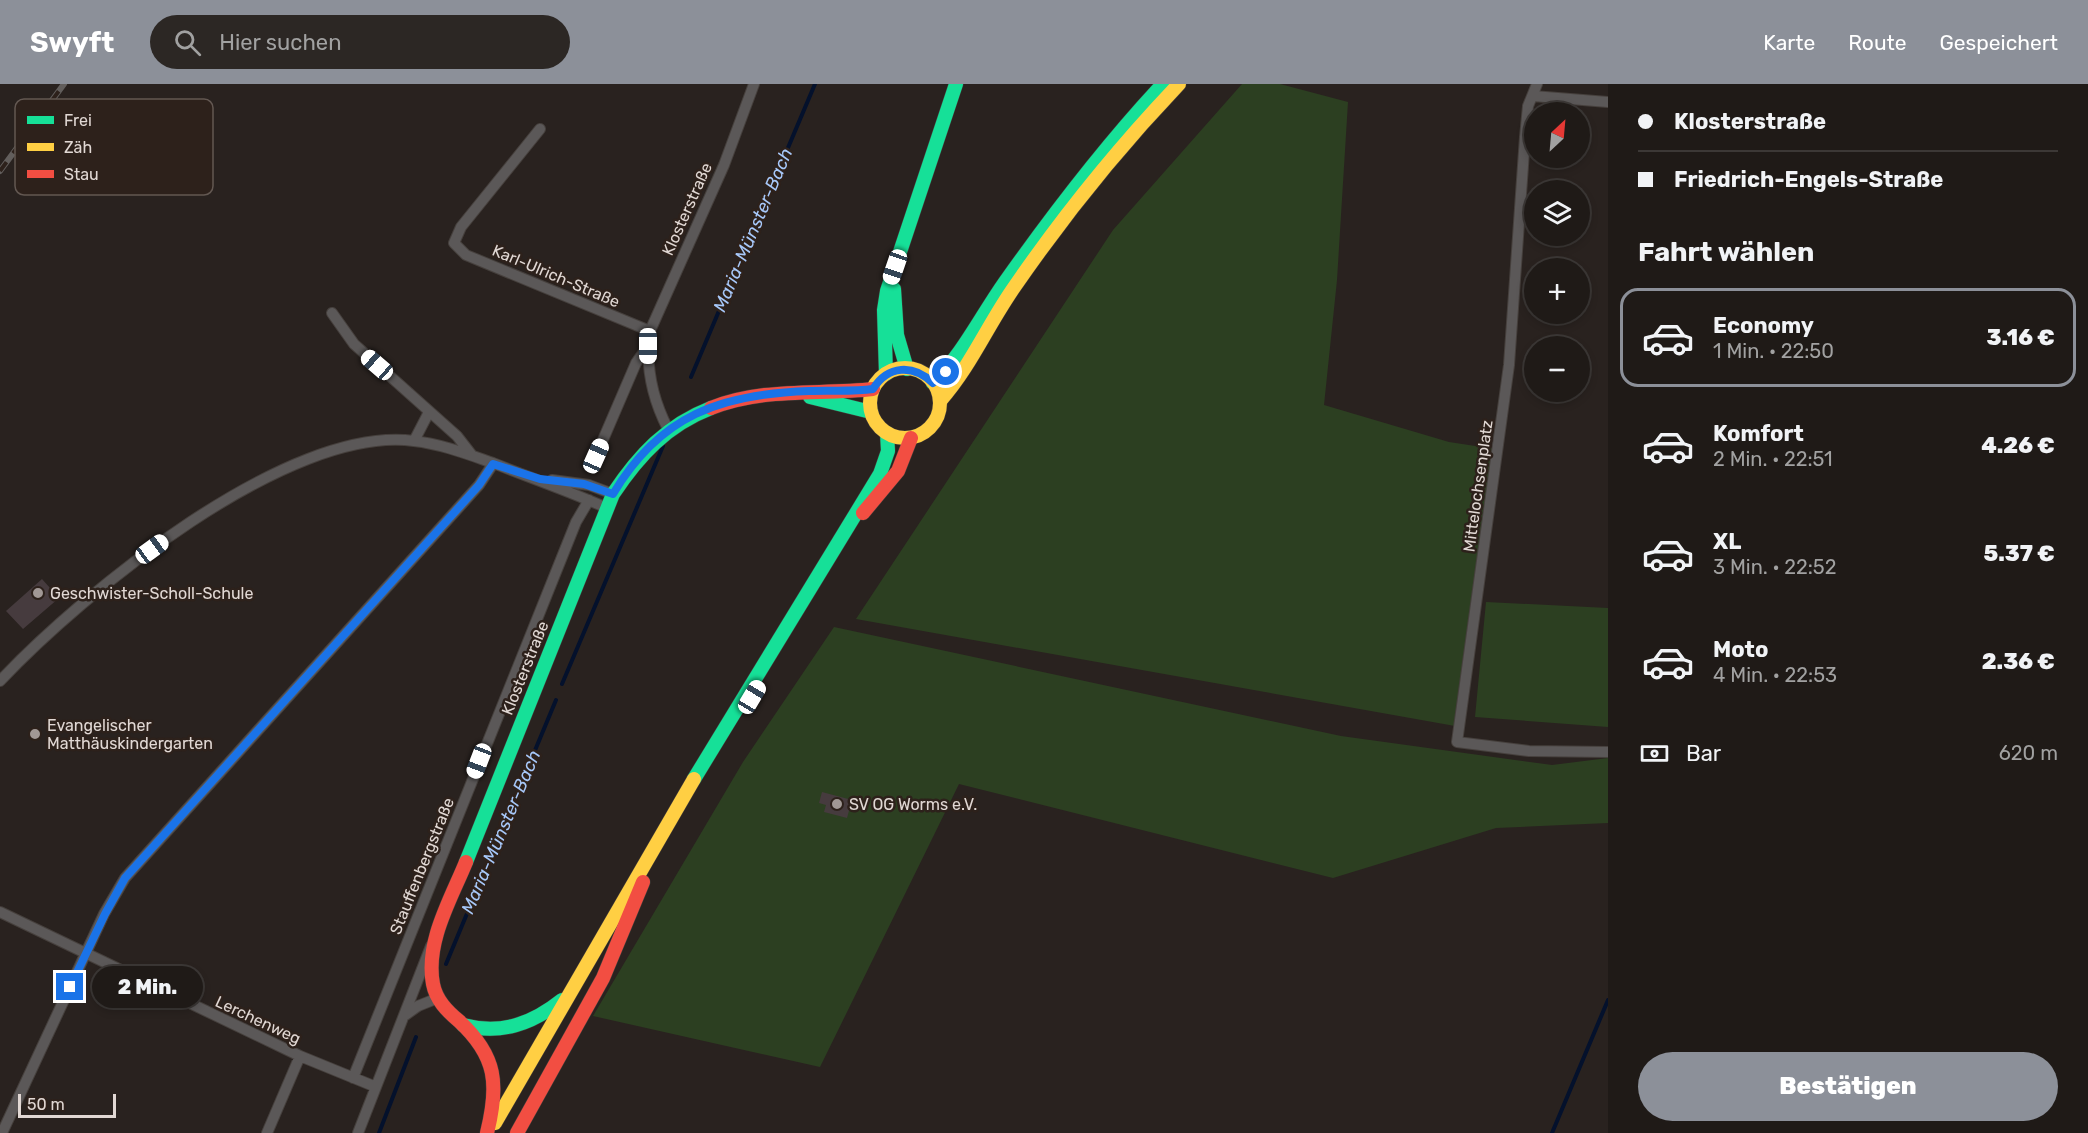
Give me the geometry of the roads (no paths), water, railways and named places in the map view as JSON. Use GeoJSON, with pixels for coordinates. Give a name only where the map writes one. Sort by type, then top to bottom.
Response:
{"type":"FeatureCollection","features":[{"type":"Feature","properties":{"kind":"main road"},"geometry":{"type":"LineString","coordinates":[[933,383],[953,364],[992,300],[1044,228],[1114,140],[1164,84]]}},
{"type":"Feature","properties":{"kind":"main road"},"geometry":{"type":"LineString","coordinates":[[940,401],[966,371],[1010,294],[1077,203],[1179,84]]}},
{"type":"Feature","properties":{"kind":"main road"},"geometry":{"type":"LineString","coordinates":[[886,374],[884,310],[895,267],[955,88]]}},
{"type":"Feature","properties":{"kind":"main road"},"geometry":{"type":"LineString","coordinates":[[895,267],[895,318],[907,369]]}},
{"type":"Feature","properties":{"kind":"main road"},"geometry":{"type":"LineString","coordinates":[[907,369],[924,375],[933,383],[940,401],[938,414],[931,427],[911,438],[898,437],[887,433],[875,421],[871,412],[873,389],[886,374],[907,369]]}},
{"type":"Feature","properties":{"kind":"main road","name":"Klosterstraße"},"geometry":{"type":"LineString","coordinates":[[438,998],[432,968],[437,934],[607,508],[613,494],[637,458],[668,429],[694,414],[721,403],[765,394],[873,389]]}},
{"type":"Feature","properties":{"kind":"main road","name":"Klosterstraße"},"geometry":{"type":"LineString","coordinates":[[788,392],[871,412]]}},
{"type":"Feature","properties":{"kind":"main road"},"geometry":{"type":"LineString","coordinates":[[488,1133],[865,496],[884,469],[889,450],[887,433]]}},
{"type":"Feature","properties":{"kind":"main road"},"geometry":{"type":"LineString","coordinates":[[517,1133],[603,978],[659,850],[721,741],[861,515],[903,466],[911,438]]}},
{"type":"Feature","properties":{"kind":"main road"},"geometry":{"type":"LineString","coordinates":[[462,1024],[486,1031],[518,1027],[545,1013],[571,992]]}},
{"type":"Feature","properties":{"kind":"main road"},"geometry":{"type":"LineString","coordinates":[[438,998],[483,1046],[493,1070],[495,1102],[488,1133]]}},
{"type":"Feature","properties":{"kind":"street","name":"Klosterstraße"},"geometry":{"type":"LineString","coordinates":[[668,429],[652,386],[648,346],[650,331],[724,165],[754,84]]}},
{"type":"Feature","properties":{"kind":"street","name":"Mittelochsenplatz"},"geometry":{"type":"LineString","coordinates":[[1537,84],[1528,106],[1509,365],[1457,742],[1529,751],[1608,752]]}},
{"type":"Feature","properties":{"kind":"street"},"geometry":{"type":"LineString","coordinates":[[1533,96],[1608,102]]}},
{"type":"Feature","properties":{"kind":"street","name":"Karl-Ulrich-Straße"},"geometry":{"type":"LineString","coordinates":[[540,129],[461,227],[454,243],[466,255],[650,331]]}},
{"type":"Feature","properties":{"kind":"street"},"geometry":{"type":"LineString","coordinates":[[332,313],[354,344],[457,436],[471,454]]}},
{"type":"Feature","properties":{"kind":"street","name":"Klosterstraße"},"geometry":{"type":"LineString","coordinates":[[596,456],[639,358],[648,346]]}},
{"type":"Feature","properties":{"kind":"street"},"geometry":{"type":"LineString","coordinates":[[414,441],[429,412]]}},
{"type":"Feature","properties":{"kind":"street"},"geometry":{"type":"LineString","coordinates":[[0,681],[70,615],[137,559],[180,529],[295,464],[335,450],[372,442],[414,441],[471,454],[493,464],[540,479],[607,508]]}},
{"type":"Feature","properties":{"kind":"street"},"geometry":{"type":"LineString","coordinates":[[2,1133],[86,952],[125,878],[471,494],[493,464]]}},
{"type":"Feature","properties":{"kind":"street"},"geometry":{"type":"LineString","coordinates":[[540,479],[584,484],[613,494]]}},
{"type":"Feature","properties":{"kind":"street","name":"Stauffenbergstraße"},"geometry":{"type":"LineString","coordinates":[[352,1078],[572,533],[589,500]]}},
{"type":"Feature","properties":{"kind":"street","name":"Lerchenweg"},"geometry":{"type":"LineString","coordinates":[[0,912],[300,1056],[376,1088]]}},
{"type":"Feature","properties":{"kind":"street","name":"Klosterstraße"},"geometry":{"type":"LineString","coordinates":[[358,1133],[414,985],[437,934]]}},
{"type":"Feature","properties":{"kind":"street"},"geometry":{"type":"LineString","coordinates":[[404,1016],[418,1006],[438,998]]}},
{"type":"Feature","properties":{"kind":"street"},"geometry":{"type":"LineString","coordinates":[[267,1133],[300,1056]]}},
{"type":"Feature","properties":{"kind":"waterway","name":"Maria-Münster-Bach"},"geometry":{"type":"LineString","coordinates":[[691,377],[815,84]]}},
{"type":"Feature","properties":{"kind":"waterway","name":"Maria-Münster-Bach"},"geometry":{"type":"LineString","coordinates":[[562,684],[663,446]]}},
{"type":"Feature","properties":{"kind":"waterway","name":"Maria-Münster-Bach"},"geometry":{"type":"LineString","coordinates":[[446,964],[556,700]]}},
{"type":"Feature","properties":{"kind":"waterway"},"geometry":{"type":"LineString","coordinates":[[1552,1133],[1608,1000]]}},
{"type":"Feature","properties":{"kind":"waterway","name":"Maria-Münster-Bach"},"geometry":{"type":"LineString","coordinates":[[379,1133],[416,1037]]}},
{"type":"Feature","properties":{"kind":"railway"},"geometry":{"type":"LineString","coordinates":[[53,99],[64,84]]}},
{"type":"Feature","properties":{"kind":"railway"},"geometry":{"type":"LineString","coordinates":[[0,171],[15,151]]}},
{"type":"Feature","properties":{"kind":"place","name":"Geschwister-Scholl-Schule"},"geometry":{"type":"Point","coordinates":[38,593]}},
{"type":"Feature","properties":{"kind":"place","name":"Evangelischer Matthäuskindergarten"},"geometry":{"type":"Point","coordinates":[35,734]}},
{"type":"Feature","properties":{"kind":"place","name":"SV OG Worms e.V."},"geometry":{"type":"Point","coordinates":[837,804]}}]}
